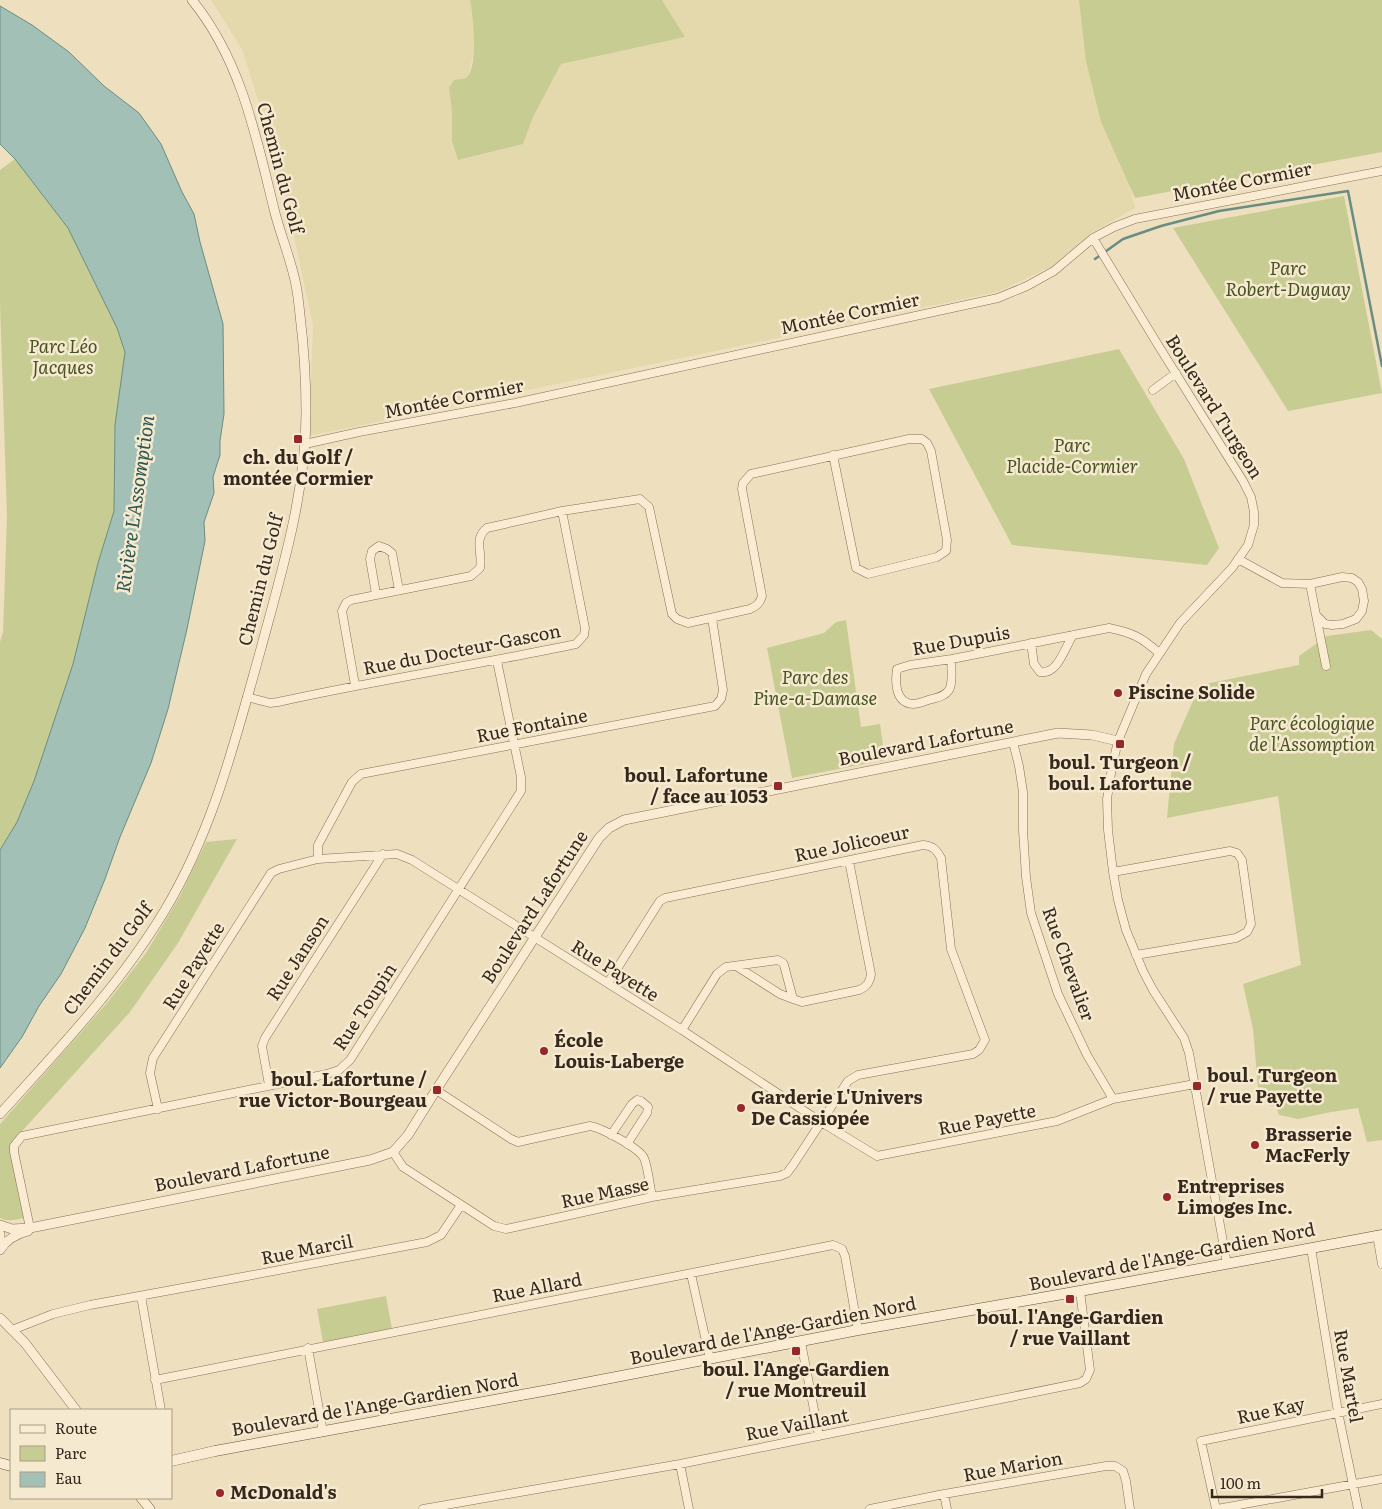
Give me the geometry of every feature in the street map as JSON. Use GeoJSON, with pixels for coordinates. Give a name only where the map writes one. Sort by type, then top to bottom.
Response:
{"type":"FeatureCollection","features":[{"type":"Feature","properties":{"kind":"main road","name":"Boulevard de l'Ange-Gardien Nord"},"geometry":{"type":"LineString","coordinates":[[172,1461],[215,1451],[858,1330],[1380,1235]]}},
{"type":"Feature","properties":{"kind":"street","name":"Chemin du Golf"},"geometry":{"type":"LineString","coordinates":[[0,1114],[99,1003],[148,938],[167,907],[207,826],[228,766],[247,697],[290,538],[298,494],[305,444],[306,381],[296,284],[243,92],[221,41],[192,0]]}},
{"type":"Feature","properties":{"kind":"street","name":"Montée Cormier"},"geometry":{"type":"LineString","coordinates":[[305,444],[515,403],[998,298],[1027,286],[1054,271],[1093,238],[1114,226],[1142,217],[1382,171]]}},
{"type":"Feature","properties":{"kind":"street","name":"Boulevard Turgeon"},"geometry":{"type":"LineString","coordinates":[[1093,238],[1243,481],[1251,497],[1254,512],[1254,525],[1248,545],[1232,568],[1180,623],[1146,674],[1118,741],[1108,799],[1108,830],[1118,900],[1126,930],[1136,956],[1153,990],[1184,1038],[1195,1084],[1227,1264]]}},
{"type":"Feature","properties":{"kind":"street"},"geometry":{"type":"LineString","coordinates":[[1152,390],[1176,373]]}},
{"type":"Feature","properties":{"kind":"street"},"geometry":{"type":"LineString","coordinates":[[355,685],[342,611],[346,603],[376,594],[471,576],[480,568],[479,538],[481,532],[487,528],[562,511],[640,499],[649,507],[672,614],[677,619],[688,623],[750,609],[760,602],[762,596],[742,489],[743,482],[751,474],[833,455],[909,439],[922,439],[931,452],[947,540],[946,551],[937,557],[868,574],[856,568],[833,455]]}},
{"type":"Feature","properties":{"kind":"street","name":"Rue du Docteur-Gascon"},"geometry":{"type":"LineString","coordinates":[[247,697],[270,703],[278,702],[355,685],[497,661],[576,644],[584,635],[584,628],[562,511]]}},
{"type":"Feature","properties":{"kind":"street"},"geometry":{"type":"LineString","coordinates":[[376,594],[370,559],[372,551],[379,546],[387,548],[392,554],[398,590]]}},
{"type":"Feature","properties":{"kind":"street"},"geometry":{"type":"LineString","coordinates":[[1238,559],[1282,583],[1310,584],[1342,577],[1352,578],[1358,582],[1362,589],[1364,601],[1362,611],[1356,619],[1343,624],[1332,625],[1325,624],[1316,615]]}},
{"type":"Feature","properties":{"kind":"street"},"geometry":{"type":"LineString","coordinates":[[1310,584],[1326,666]]}},
{"type":"Feature","properties":{"kind":"street","name":"Rue Fontaine"},"geometry":{"type":"LineString","coordinates":[[318,859],[318,845],[352,782],[361,774],[715,706],[721,698],[723,690],[712,618]]}},
{"type":"Feature","properties":{"kind":"street","name":"Rue Dupuis"},"geometry":{"type":"LineString","coordinates":[[952,659],[950,666],[951,686],[944,695],[914,704],[906,702],[900,697],[896,689],[895,680],[897,669],[1109,628],[1128,632],[1143,639],[1159,653]]}},
{"type":"Feature","properties":{"kind":"street","name":"Rue Dupuis"},"geometry":{"type":"LineString","coordinates":[[1031,643],[1034,664],[1040,672],[1046,673],[1052,670],[1057,663],[1072,635]]}},
{"type":"Feature","properties":{"kind":"street","name":"Rue Toupin"},"geometry":{"type":"LineString","coordinates":[[30,1228],[14,1152],[14,1146],[22,1136],[327,1074],[339,1070],[350,1060],[521,791],[521,777],[515,744],[497,661]]}},
{"type":"Feature","properties":{"kind":"street","name":"Boulevard Lafortune"},"geometry":{"type":"LineString","coordinates":[[0,1225],[12,1228],[30,1228],[370,1160],[393,1152],[408,1135],[599,838],[609,828],[624,820],[1058,732],[1092,735],[1118,741]]}},
{"type":"Feature","properties":{"kind":"street","name":"Rue Chevalier"},"geometry":{"type":"LineString","coordinates":[[1013,742],[1023,792],[1026,877],[1031,913],[1058,994],[1087,1055],[1112,1099]]}},
{"type":"Feature","properties":{"kind":"street","name":"Rue Jolicoeur"},"geometry":{"type":"LineString","coordinates":[[608,984],[656,907],[665,898],[923,845],[930,846],[936,850],[941,858],[951,949],[985,1040],[979,1050],[972,1054],[853,1077],[848,1080],[821,1122]]}},
{"type":"Feature","properties":{"kind":"street"},"geometry":{"type":"LineString","coordinates":[[1113,872],[1230,851],[1237,853],[1242,860],[1251,924],[1247,932],[1236,938],[1136,956]]}},
{"type":"Feature","properties":{"kind":"street","name":"Rue Payette"},"geometry":{"type":"LineString","coordinates":[[158,1109],[150,1073],[153,1058],[271,874],[279,869],[318,859],[383,854],[405,856],[682,1030],[821,1122],[878,1156],[1057,1121],[1112,1099],[1195,1084]]}},
{"type":"Feature","properties":{"kind":"street","name":"Rue Janson"},"geometry":{"type":"LineString","coordinates":[[269,1085],[262,1046],[265,1038],[383,854]]}},
{"type":"Feature","properties":{"kind":"street"},"geometry":{"type":"LineString","coordinates":[[736,966],[780,994],[802,1002],[859,990],[867,985],[871,974],[849,861]]}},
{"type":"Feature","properties":{"kind":"street"},"geometry":{"type":"LineString","coordinates":[[682,1030],[722,969],[774,960],[783,962],[792,999]]}},
{"type":"Feature","properties":{"kind":"street"},"geometry":{"type":"LineString","coordinates":[[436,1090],[518,1142],[590,1126],[600,1128],[627,1144],[644,1158],[652,1197]]}},
{"type":"Feature","properties":{"kind":"street"},"geometry":{"type":"LineString","coordinates":[[611,1135],[632,1104],[637,1100],[641,1101],[648,1107],[647,1113],[627,1144]]}},
{"type":"Feature","properties":{"kind":"street","name":"Rue Masse"},"geometry":{"type":"LineString","coordinates":[[393,1152],[403,1167],[494,1226],[506,1230],[652,1197],[780,1176],[787,1173],[821,1122]]}},
{"type":"Feature","properties":{"kind":"street","name":"Rue Marcil"},"geometry":{"type":"LineString","coordinates":[[12,1330],[52,1314],[90,1305],[427,1242],[441,1235],[461,1205]]}},
{"type":"Feature","properties":{"kind":"street","name":"Boulevard Lafortune"},"geometry":{"type":"LineString","coordinates":[[0,1249],[5,1243],[21,1233],[108,1215],[115,1211]]}},
{"type":"Feature","properties":{"kind":"street"},"geometry":{"type":"LineString","coordinates":[[0,1234],[0,1249]]}},
{"type":"Feature","properties":{"kind":"street"},"geometry":{"type":"LineString","coordinates":[[1380,1235],[1382,1264]]}},
{"type":"Feature","properties":{"kind":"street","name":"Rue Allard"},"geometry":{"type":"LineString","coordinates":[[155,1380],[833,1244],[842,1249],[846,1256],[858,1330]]}},
{"type":"Feature","properties":{"kind":"street","name":"Rue Martel"},"geometry":{"type":"LineString","coordinates":[[1311,1248],[1338,1412],[1358,1509]]}},
{"type":"Feature","properties":{"kind":"street"},"geometry":{"type":"LineString","coordinates":[[691,1274],[710,1359]]}},
{"type":"Feature","properties":{"kind":"street","name":"Rue Vaillant"},"geometry":{"type":"LineString","coordinates":[[424,1509],[680,1464],[1080,1383],[1086,1379],[1090,1370],[1080,1291]]}},
{"type":"Feature","properties":{"kind":"street"},"geometry":{"type":"LineString","coordinates":[[141,1296],[161,1409]]}},
{"type":"Feature","properties":{"kind":"street"},"geometry":{"type":"LineString","coordinates":[[0,1318],[34,1354],[75,1409]]}},
{"type":"Feature","properties":{"kind":"street"},"geometry":{"type":"LineString","coordinates":[[801,1342],[819,1436]]}},
{"type":"Feature","properties":{"kind":"street"},"geometry":{"type":"LineString","coordinates":[[308,1348],[323,1432]]}},
{"type":"Feature","properties":{"kind":"street","name":"Rue Kay"},"geometry":{"type":"LineString","coordinates":[[1216,1509],[1200,1441],[1382,1404]]}},
{"type":"Feature","properties":{"kind":"street"},"geometry":{"type":"LineString","coordinates":[[680,1464],[689,1509]]}},
{"type":"Feature","properties":{"kind":"street","name":"Rue Marion"},"geometry":{"type":"LineString","coordinates":[[870,1509],[1106,1466],[1115,1466],[1123,1471],[1130,1509]]}},
{"type":"Feature","properties":{"kind":"street"},"geometry":{"type":"LineString","coordinates":[[1216,1509],[1382,1479]]}},
{"type":"Feature","properties":{"kind":"street"},"geometry":{"type":"LineString","coordinates":[[944,1494],[946,1509]]}},
{"type":"Feature","properties":{"kind":"shaded area"},"geometry":{"type":"Polygon","coordinates":[[[211,0],[470,0],[474,25],[474,50],[469,74],[465,78],[454,80],[449,87],[452,112],[452,141],[458,160],[523,144],[533,117],[560,64],[685,37],[662,0],[1082,0],[1135,208],[1091,233],[1053,266],[997,292],[309,436],[313,325],[279,166],[242,49],[211,0]]]}},
{"type":"Feature","properties":{"kind":"green space"},"geometry":{"type":"Polygon","coordinates":[[[470,0],[662,0],[685,37],[561,64],[533,117],[523,144],[458,160],[452,141],[452,112],[449,87],[454,80],[466,78],[473,64],[474,41],[470,0]]]}},
{"type":"Feature","properties":{"kind":"green space"},"geometry":{"type":"Polygon","coordinates":[[[1079,0],[1382,0],[1382,152],[1135,198],[1101,122],[1086,61],[1079,0]]]}},
{"type":"Feature","properties":{"kind":"green space","name":"Parc Léo Jacques"},"geometry":{"type":"Polygon","coordinates":[[[15,159],[68,228],[117,328],[125,352],[115,425],[114,511],[98,563],[73,664],[34,781],[17,822],[0,849],[0,642],[3,632],[7,516],[0,303],[0,170],[15,159]]]}},
{"type":"Feature","properties":{"kind":"green space","name":"Parc Robert-Duguay"},"geometry":{"type":"Polygon","coordinates":[[[1344,196],[1382,393],[1288,411],[1173,228],[1344,196]]]}},
{"type":"Feature","properties":{"kind":"green space","name":"Parc Placide-Cormier"},"geometry":{"type":"Polygon","coordinates":[[[1119,349],[1184,459],[1219,548],[1207,565],[1012,545],[929,389],[1119,349]]]}},
{"type":"Feature","properties":{"kind":"green space","name":"Parc des Pine-a-Damase"},"geometry":{"type":"Polygon","coordinates":[[[846,620],[861,727],[880,724],[885,760],[792,778],[767,648],[824,633],[836,622],[846,620]]]}},
{"type":"Feature","properties":{"kind":"green space","name":"Parc écologique de l'Assomption"},"geometry":{"type":"Polygon","coordinates":[[[1371,630],[1382,639],[1382,1140],[1367,1142],[1358,1108],[1298,1119],[1279,1115],[1276,1105],[1269,1106],[1266,1094],[1258,1088],[1253,1029],[1243,984],[1301,965],[1278,796],[1167,818],[1174,744],[1200,685],[1299,665],[1299,656],[1327,636],[1371,630]]]}},
{"type":"Feature","properties":{"kind":"green space"},"geometry":{"type":"Polygon","coordinates":[[[237,839],[178,943],[130,1012],[15,1139],[12,1149],[24,1218],[9,1220],[0,1218],[0,1124],[106,1004],[146,953],[180,896],[206,842],[237,839]]]}},
{"type":"Feature","properties":{"kind":"green space"},"geometry":{"type":"Polygon","coordinates":[[[386,1296],[392,1329],[323,1342],[317,1309],[386,1296]]]}},
{"type":"Feature","properties":{"kind":"water","name":"Rivière L'Assomption"},"geometry":{"type":"Polygon","coordinates":[[[0,6],[32,25],[69,52],[104,86],[139,113],[161,144],[194,214],[223,324],[224,414],[220,455],[213,477],[214,493],[204,522],[205,541],[187,629],[168,709],[151,763],[85,928],[61,974],[39,1006],[22,1037],[0,1068],[0,850],[17,822],[34,781],[73,664],[98,563],[114,511],[115,425],[125,352],[117,328],[68,228],[15,159],[0,144],[0,6]]]}},
{"type":"Feature","properties":{"kind":"waterway"},"geometry":{"type":"LineString","coordinates":[[1095,259],[1123,239],[1161,226],[1219,211],[1348,191],[1382,366]]}},
{"type":"Feature","properties":{"kind":"place","name":"ch. du Golf / montée Cormier"},"geometry":{"type":"Point","coordinates":[298,439]}},
{"type":"Feature","properties":{"kind":"place","name":"Piscine Solide"},"geometry":{"type":"Point","coordinates":[1118,693]}},
{"type":"Feature","properties":{"kind":"place","name":"boul. Turgeon / boul. Lafortune"},"geometry":{"type":"Point","coordinates":[1120,744]}},
{"type":"Feature","properties":{"kind":"place","name":"boul. Lafortune / face au 1053"},"geometry":{"type":"Point","coordinates":[778,786]}},
{"type":"Feature","properties":{"kind":"place","name":"École Louis-Laberge"},"geometry":{"type":"Point","coordinates":[544,1051]}},
{"type":"Feature","properties":{"kind":"place","name":"boul. Turgeon / rue Payette"},"geometry":{"type":"Point","coordinates":[1197,1086]}},
{"type":"Feature","properties":{"kind":"place","name":"boul. Lafortune / rue Victor-Bourgeau"},"geometry":{"type":"Point","coordinates":[437,1090]}},
{"type":"Feature","properties":{"kind":"place","name":"Garderie L'Univers De Cassiopée"},"geometry":{"type":"Point","coordinates":[741,1108]}},
{"type":"Feature","properties":{"kind":"place","name":"Brasserie MacFerly"},"geometry":{"type":"Point","coordinates":[1255,1145]}},
{"type":"Feature","properties":{"kind":"place","name":"Entreprises Limoges Inc."},"geometry":{"type":"Point","coordinates":[1167,1197]}},
{"type":"Feature","properties":{"kind":"place","name":"boul. l'Ange-Gardien / rue Vaillant"},"geometry":{"type":"Point","coordinates":[1070,1299]}},
{"type":"Feature","properties":{"kind":"place","name":"boul. l'Ange-Gardien / rue Montreuil"},"geometry":{"type":"Point","coordinates":[796,1351]}},
{"type":"Feature","properties":{"kind":"place","name":"McDonald's"},"geometry":{"type":"Point","coordinates":[220,1493]}}]}
